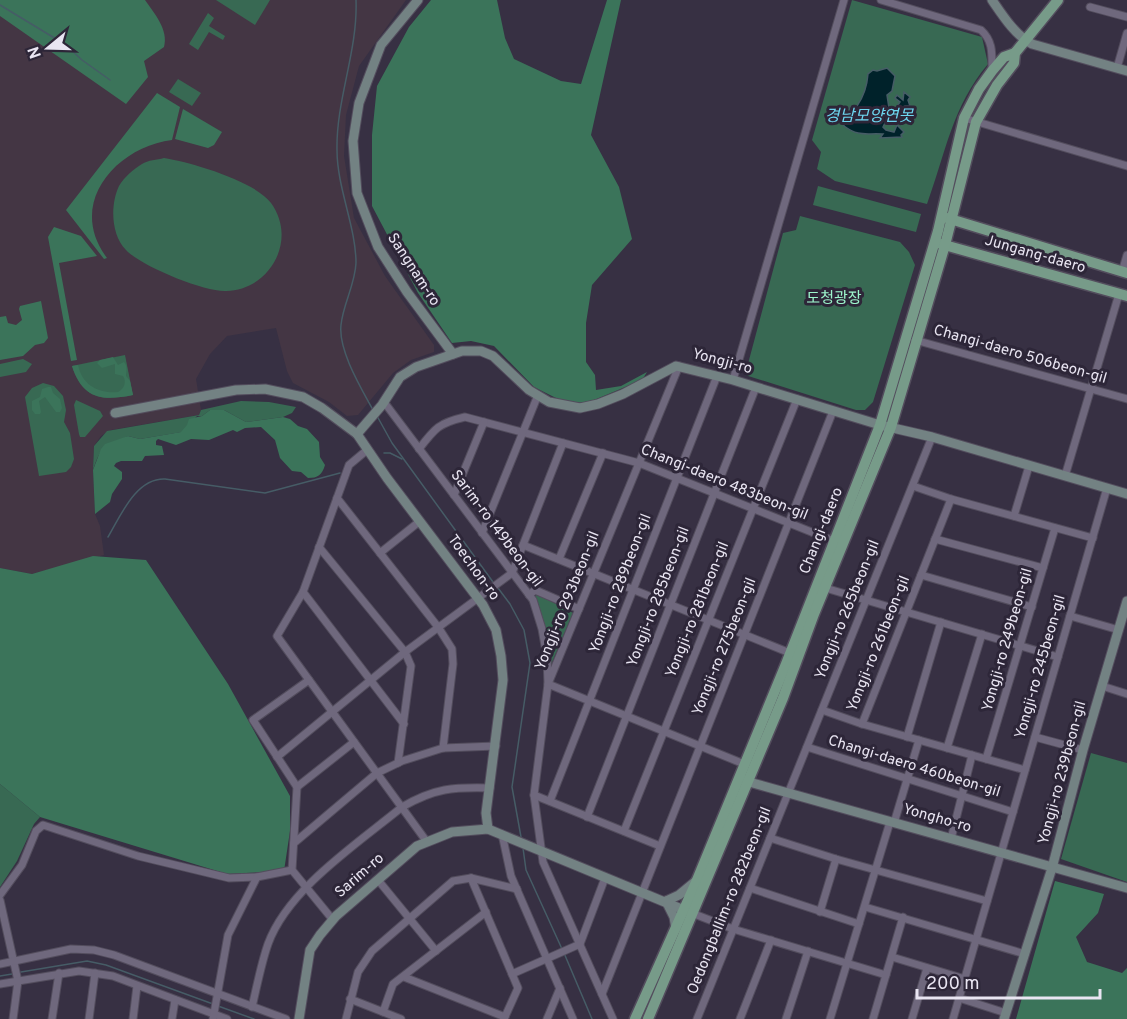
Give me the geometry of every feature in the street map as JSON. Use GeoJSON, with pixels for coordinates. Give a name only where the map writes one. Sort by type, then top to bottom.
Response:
{"type":"FeatureCollection","features":[{"type":"Feature","properties":{"kind":"main road","name":"Changi-daero"},"geometry":{"type":"LineString","coordinates":[[635,1019],[676,929],[688,912],[697,880],[783,698],[821,587],[885,426],[976,122],[997,85],[1014,63],[1015,53],[1058,0]]}},
{"type":"Feature","properties":{"kind":"main road","name":"Changi-daero"},"geometry":{"type":"LineString","coordinates":[[940,244],[938,231],[947,218],[964,118],[979,89],[992,71],[1004,57],[1015,53]]}},
{"type":"Feature","properties":{"kind":"main road","name":"Jungang-daero"},"geometry":{"type":"LineString","coordinates":[[947,218],[1125,273]]}},
{"type":"Feature","properties":{"kind":"main road","name":"Jungang-daero"},"geometry":{"type":"LineString","coordinates":[[940,244],[1123,295]]}},
{"type":"Feature","properties":{"kind":"main road","name":"Changi-daero"},"geometry":{"type":"LineString","coordinates":[[648,1019],[688,912],[743,781],[744,765],[790,653],[821,587],[834,541],[885,426]]}},
{"type":"Feature","properties":{"kind":"street","name":"Sangnam-ro"},"geometry":{"type":"LineString","coordinates":[[418,0],[381,45],[359,103],[353,141],[357,193],[378,247],[407,292],[453,354]]}},
{"type":"Feature","properties":{"kind":"street"},"geometry":{"type":"LineString","coordinates":[[733,380],[844,0]]}},
{"type":"Feature","properties":{"kind":"street"},"geometry":{"type":"LineString","coordinates":[[881,0],[981,30],[988,37],[992,49],[992,71]]}},
{"type":"Feature","properties":{"kind":"street"},"geometry":{"type":"LineString","coordinates":[[992,0],[1007,22],[1024,40],[1127,71]]}},
{"type":"Feature","properties":{"kind":"street"},"geometry":{"type":"LineString","coordinates":[[1090,7],[1127,17]]}},
{"type":"Feature","properties":{"kind":"street"},"geometry":{"type":"LineString","coordinates":[[1117,68],[1127,33]]}},
{"type":"Feature","properties":{"kind":"street"},"geometry":{"type":"LineString","coordinates":[[964,118],[1127,166]]}},
{"type":"Feature","properties":{"kind":"street"},"geometry":{"type":"LineString","coordinates":[[1125,273],[1127,255]]}},
{"type":"Feature","properties":{"kind":"street"},"geometry":{"type":"LineString","coordinates":[[1065,476],[1123,295]]}},
{"type":"Feature","properties":{"kind":"street","name":"Changi-daero 506beon-gil"},"geometry":{"type":"LineString","coordinates":[[911,339],[1127,399]]}},
{"type":"Feature","properties":{"kind":"street","name":"Yongji-ro"},"geometry":{"type":"LineString","coordinates":[[357,434],[383,404],[400,377],[416,367],[462,351],[480,351],[493,356],[529,390],[549,402],[580,408],[623,394],[679,366],[1127,494]]}},
{"type":"Feature","properties":{"kind":"street","name":"Yongji-ro 293beon-gil"},"geometry":{"type":"LineString","coordinates":[[679,366],[548,684],[744,765]]}},
{"type":"Feature","properties":{"kind":"street","name":"Yongji-ro 289beon-gil"},"geometry":{"type":"LineString","coordinates":[[550,801],[717,376]]}},
{"type":"Feature","properties":{"kind":"street","name":"Yongji-ro 285beon-gil"},"geometry":{"type":"LineString","coordinates":[[587,816],[756,387]]}},
{"type":"Feature","properties":{"kind":"street"},"geometry":{"type":"LineString","coordinates":[[115,413],[236,390],[265,389],[303,397],[357,434]]}},
{"type":"Feature","properties":{"kind":"street"},"geometry":{"type":"LineString","coordinates":[[482,533],[538,395]]}},
{"type":"Feature","properties":{"kind":"street","name":"Yongji-ro 281beon-gil"},"geometry":{"type":"LineString","coordinates":[[624,831],[797,399]]}},
{"type":"Feature","properties":{"kind":"street","name":"Sarim-ro 149beon-gil"},"geometry":{"type":"LineString","coordinates":[[383,404],[454,495],[510,574],[533,600],[542,629],[548,684],[534,795],[543,862],[613,1019]]}},
{"type":"Feature","properties":{"kind":"street","name":"Yongji-ro 275beon-gil"},"geometry":{"type":"LineString","coordinates":[[642,893],[833,411]]}},
{"type":"Feature","properties":{"kind":"street","name":"Changi-daero 483beon-gil"},"geometry":{"type":"LineString","coordinates":[[419,450],[434,429],[443,422],[465,417],[639,463],[834,541]]}},
{"type":"Feature","properties":{"kind":"street"},"geometry":{"type":"LineString","coordinates":[[454,495],[484,422]]}},
{"type":"Feature","properties":{"kind":"street","name":"Toechon-ro"},"geometry":{"type":"LineString","coordinates":[[357,434],[420,521],[479,596],[496,630],[503,680],[486,813],[488,829]]}},
{"type":"Feature","properties":{"kind":"street","name":"Yongji-ro 265beon-gil"},"geometry":{"type":"LineString","coordinates":[[788,793],[932,437]]}},
{"type":"Feature","properties":{"kind":"street"},"geometry":{"type":"LineString","coordinates":[[277,757],[405,652],[510,574],[563,443]]}},
{"type":"Feature","properties":{"kind":"street"},"geometry":{"type":"LineString","coordinates":[[367,450],[349,465],[303,592],[277,636],[427,842]]}},
{"type":"Feature","properties":{"kind":"street"},"geometry":{"type":"LineString","coordinates":[[559,559],[603,453]]}},
{"type":"Feature","properties":{"kind":"street"},"geometry":{"type":"LineString","coordinates":[[1014,516],[1029,466]]}},
{"type":"Feature","properties":{"kind":"street"},"geometry":{"type":"LineString","coordinates":[[913,486],[951,499],[1093,538]]}},
{"type":"Feature","properties":{"kind":"street","name":"Yongji-ro 245beon-gil"},"geometry":{"type":"LineString","coordinates":[[953,1019],[1107,488]]}},
{"type":"Feature","properties":{"kind":"street"},"geometry":{"type":"LineString","coordinates":[[337,498],[438,627],[452,649],[453,664],[443,748]]}},
{"type":"Feature","properties":{"kind":"street","name":"Yongji-ro 261beon-gil"},"geometry":{"type":"LineString","coordinates":[[862,724],[951,499]]}},
{"type":"Feature","properties":{"kind":"street"},"geometry":{"type":"LineString","coordinates":[[380,553],[420,521]]}},
{"type":"Feature","properties":{"kind":"street","name":"Yongji-ro 249beon-gil"},"geometry":{"type":"LineString","coordinates":[[987,759],[1055,528]]}},
{"type":"Feature","properties":{"kind":"street"},"geometry":{"type":"LineString","coordinates":[[935,539],[1043,568]]}},
{"type":"Feature","properties":{"kind":"street"},"geometry":{"type":"LineString","coordinates":[[523,545],[790,653]]}},
{"type":"Feature","properties":{"kind":"street"},"geometry":{"type":"LineString","coordinates":[[319,547],[405,652],[411,666],[398,763]]}},
{"type":"Feature","properties":{"kind":"street","name":"Yongji-ro 261beon-gil"},"geometry":{"type":"LineString","coordinates":[[921,575],[1032,607]]}},
{"type":"Feature","properties":{"kind":"street"},"geometry":{"type":"LineString","coordinates":[[821,587],[1058,657]]}},
{"type":"Feature","properties":{"kind":"street"},"geometry":{"type":"LineString","coordinates":[[529,595],[535,590],[579,609]]}},
{"type":"Feature","properties":{"kind":"street"},"geometry":{"type":"LineString","coordinates":[[303,592],[404,724]]}},
{"type":"Feature","properties":{"kind":"street","name":"Yongji-ro 239beon-gil"},"geometry":{"type":"LineString","coordinates":[[1005,1016],[1052,868],[1083,750],[1127,602]]}},
{"type":"Feature","properties":{"kind":"street"},"geometry":{"type":"LineString","coordinates":[[1070,616],[1119,630]]}},
{"type":"Feature","properties":{"kind":"street"},"geometry":{"type":"LineString","coordinates":[[907,737],[941,622]]}},
{"type":"Feature","properties":{"kind":"street"},"geometry":{"type":"LineString","coordinates":[[947,748],[982,634]]}},
{"type":"Feature","properties":{"kind":"street"},"geometry":{"type":"LineString","coordinates":[[309,680],[253,720],[297,788],[292,870],[333,920]]}},
{"type":"Feature","properties":{"kind":"street","name":"Yongji-ro 239beon-gil"},"geometry":{"type":"LineString","coordinates":[[1102,686],[1127,694]]}},
{"type":"Feature","properties":{"kind":"street"},"geometry":{"type":"LineString","coordinates":[[822,710],[862,724],[1025,770]]}},
{"type":"Feature","properties":{"kind":"street"},"geometry":{"type":"LineString","coordinates":[[1035,737],[1083,750]]}},
{"type":"Feature","properties":{"kind":"street"},"geometry":{"type":"LineString","coordinates":[[830,1019],[919,740]]}},
{"type":"Feature","properties":{"kind":"street"},"geometry":{"type":"LineString","coordinates":[[297,788],[354,742]]}},
{"type":"Feature","properties":{"kind":"street"},"geometry":{"type":"LineString","coordinates":[[294,843],[377,773],[398,763],[443,748],[496,746]]}},
{"type":"Feature","properties":{"kind":"street","name":"Changi-daero 460beon-gil"},"geometry":{"type":"LineString","coordinates":[[807,747],[1013,812]]}},
{"type":"Feature","properties":{"kind":"street"},"geometry":{"type":"LineString","coordinates":[[951,839],[972,755]]}},
{"type":"Feature","properties":{"kind":"street","name":"Yongho-ro"},"geometry":{"type":"LineString","coordinates":[[743,781],[1127,888]]}},
{"type":"Feature","properties":{"kind":"street"},"geometry":{"type":"LineString","coordinates":[[252,1007],[268,944],[284,913],[306,887],[402,807],[425,795],[454,787],[490,788]]}},
{"type":"Feature","properties":{"kind":"street","name":"Oedongballim-ro 282beon-gil"},"geometry":{"type":"LineString","coordinates":[[697,1019],[788,793]]}},
{"type":"Feature","properties":{"kind":"street"},"geometry":{"type":"LineString","coordinates":[[534,795],[660,846]]}},
{"type":"Feature","properties":{"kind":"street"},"geometry":{"type":"LineString","coordinates":[[0,895],[22,865],[36,831],[43,825],[138,856],[229,878],[257,878],[292,870]]}},
{"type":"Feature","properties":{"kind":"street","name":"Sarim-ro"},"geometry":{"type":"LineString","coordinates":[[299,1019],[310,950],[320,935],[333,920],[417,846],[452,832],[488,829],[542,851]]}},
{"type":"Feature","properties":{"kind":"street"},"geometry":{"type":"LineString","coordinates":[[505,835],[511,876],[573,1019]]}},
{"type":"Feature","properties":{"kind":"street"},"geometry":{"type":"LineString","coordinates":[[770,838],[987,901]]}},
{"type":"Feature","properties":{"kind":"street"},"geometry":{"type":"LineString","coordinates":[[542,851],[688,912],[886,975]]}},
{"type":"Feature","properties":{"kind":"street"},"geometry":{"type":"LineString","coordinates":[[820,912],[836,859]]}},
{"type":"Feature","properties":{"kind":"street"},"geometry":{"type":"LineString","coordinates":[[214,1014],[228,935],[257,878]]}},
{"type":"Feature","properties":{"kind":"street"},"geometry":{"type":"LineString","coordinates":[[346,1019],[358,972],[372,951],[453,881],[471,878],[517,889]]}},
{"type":"Feature","properties":{"kind":"street"},"geometry":{"type":"LineString","coordinates":[[404,977],[504,1018],[518,988],[471,878]]}},
{"type":"Feature","properties":{"kind":"street"},"geometry":{"type":"LineString","coordinates":[[512,974],[580,944],[605,878]]}},
{"type":"Feature","properties":{"kind":"street"},"geometry":{"type":"LineString","coordinates":[[378,880],[436,951]]}},
{"type":"Feature","properties":{"kind":"street"},"geometry":{"type":"LineString","coordinates":[[666,901],[679,895],[697,880]]}},
{"type":"Feature","properties":{"kind":"street"},"geometry":{"type":"LineString","coordinates":[[750,888],[859,924]]}},
{"type":"Feature","properties":{"kind":"street"},"geometry":{"type":"LineString","coordinates":[[602,994],[642,893]]}},
{"type":"Feature","properties":{"kind":"street"},"geometry":{"type":"LineString","coordinates":[[0,900],[18,981],[13,1019]]}},
{"type":"Feature","properties":{"kind":"street"},"geometry":{"type":"LineString","coordinates":[[666,901],[674,917],[676,929]]}},
{"type":"Feature","properties":{"kind":"street"},"geometry":{"type":"LineString","coordinates":[[865,907],[1025,954]]}},
{"type":"Feature","properties":{"kind":"street"},"geometry":{"type":"LineString","coordinates":[[383,1012],[393,984],[486,912]]}},
{"type":"Feature","properties":{"kind":"street"},"geometry":{"type":"LineString","coordinates":[[873,1019],[903,917]]}},
{"type":"Feature","properties":{"kind":"street"},"geometry":{"type":"LineString","coordinates":[[740,1019],[771,940]]}},
{"type":"Feature","properties":{"kind":"street"},"geometry":{"type":"LineString","coordinates":[[0,964],[71,949],[94,950],[114,955],[286,1019]]}},
{"type":"Feature","properties":{"kind":"street"},"geometry":{"type":"LineString","coordinates":[[786,1019],[807,951]]}},
{"type":"Feature","properties":{"kind":"street"},"geometry":{"type":"LineString","coordinates":[[892,957],[965,979]]}},
{"type":"Feature","properties":{"kind":"street"},"geometry":{"type":"LineString","coordinates":[[912,1019],[927,968]]}},
{"type":"Feature","properties":{"kind":"street"},"geometry":{"type":"LineString","coordinates":[[0,984],[59,973],[79,971],[95,973],[113,976],[226,1019]]}},
{"type":"Feature","properties":{"kind":"street"},"geometry":{"type":"LineString","coordinates":[[52,1019],[59,973]]}},
{"type":"Feature","properties":{"kind":"street"},"geometry":{"type":"LineString","coordinates":[[89,1019],[95,973]]}},
{"type":"Feature","properties":{"kind":"street"},"geometry":{"type":"LineString","coordinates":[[132,1019],[137,986]]}},
{"type":"Feature","properties":{"kind":"street"},"geometry":{"type":"LineString","coordinates":[[547,1019],[560,988]]}},
{"type":"Feature","properties":{"kind":"street"},"geometry":{"type":"LineString","coordinates":[[959,998],[1005,1016]]}},
{"type":"Feature","properties":{"kind":"street"},"geometry":{"type":"LineString","coordinates":[[350,999],[401,1019]]}},
{"type":"Feature","properties":{"kind":"street"},"geometry":{"type":"LineString","coordinates":[[172,1019],[175,1000]]}},
{"type":"Feature","properties":{"kind":"shaded area"},"geometry":{"type":"Polygon","coordinates":[[[0,0],[406,0],[359,66],[346,115],[344,156],[354,218],[385,276],[434,345],[434,352],[411,360],[393,373],[358,415],[347,416],[329,402],[293,383],[287,371],[276,328],[227,336],[210,354],[196,379],[201,410],[199,415],[111,430],[101,436],[94,446],[95,514],[100,526],[104,555],[32,574],[0,568],[0,0]]]}},
{"type":"Feature","properties":{"kind":"green space"},"geometry":{"type":"Polygon","coordinates":[[[0,0],[145,0],[163,28],[164,47],[144,61],[148,77],[126,104],[0,16],[0,0]]]}},
{"type":"Feature","properties":{"kind":"green space"},"geometry":{"type":"Polygon","coordinates":[[[216,0],[270,0],[255,25],[216,0]]]}},
{"type":"Feature","properties":{"kind":"green space"},"geometry":{"type":"Polygon","coordinates":[[[431,0],[497,0],[505,38],[514,59],[561,81],[581,84],[607,0],[621,0],[591,135],[619,187],[632,239],[592,285],[586,323],[586,362],[595,375],[596,390],[621,386],[647,372],[642,380],[587,403],[564,402],[534,387],[494,346],[471,341],[452,343],[418,293],[372,206],[372,135],[377,86],[409,27],[431,0]]]}},
{"type":"Feature","properties":{"kind":"green space"},"geometry":{"type":"Polygon","coordinates":[[[852,0],[982,37],[988,64],[976,80],[958,113],[927,204],[835,181],[817,169],[821,152],[812,140],[852,0]]]}},
{"type":"Feature","properties":{"kind":"green space"},"geometry":{"type":"Polygon","coordinates":[[[208,13],[214,18],[209,26],[225,36],[223,40],[209,32],[198,50],[189,44],[208,13]]]}},
{"type":"Feature","properties":{"kind":"green space"},"geometry":{"type":"Polygon","coordinates":[[[178,79],[201,93],[192,106],[169,92],[178,79]]]}},
{"type":"Feature","properties":{"kind":"green space"},"geometry":{"type":"Polygon","coordinates":[[[157,93],[180,107],[172,140],[151,145],[132,154],[116,166],[103,181],[95,199],[92,218],[96,238],[107,258],[104,259],[66,210],[157,93]]]}},
{"type":"Feature","properties":{"kind":"green space"},"geometry":{"type":"Polygon","coordinates":[[[183,109],[222,132],[214,145],[208,148],[175,139],[183,109]]]}},
{"type":"Feature","properties":{"kind":"green space"},"geometry":{"type":"Polygon","coordinates":[[[164,158],[205,168],[237,180],[263,195],[271,203],[279,217],[282,232],[280,247],[267,272],[255,282],[242,288],[226,291],[203,287],[158,270],[134,256],[121,244],[115,228],[113,211],[119,186],[142,164],[164,158]]]}},
{"type":"Feature","properties":{"kind":"green space"},"geometry":{"type":"Polygon","coordinates":[[[818,186],[921,214],[916,232],[813,205],[818,186]]]}},
{"type":"Feature","properties":{"kind":"green space","name":"도청광장"},"geometry":{"type":"Polygon","coordinates":[[[800,216],[900,242],[909,252],[915,265],[873,402],[865,410],[856,410],[745,375],[783,233],[796,230],[800,216]]]}},
{"type":"Feature","properties":{"kind":"green space"},"geometry":{"type":"Polygon","coordinates":[[[54,227],[81,236],[97,256],[59,263],[77,360],[71,361],[48,237],[54,227]]]}},
{"type":"Feature","properties":{"kind":"green space"},"geometry":{"type":"Polygon","coordinates":[[[41,301],[48,338],[44,343],[35,345],[23,356],[0,360],[0,317],[6,316],[8,323],[16,325],[22,320],[20,306],[41,301]]]}},
{"type":"Feature","properties":{"kind":"green space"},"geometry":{"type":"Polygon","coordinates":[[[125,355],[133,395],[112,398],[88,392],[82,386],[72,366],[125,355]]]}},
{"type":"Feature","properties":{"kind":"green space"},"geometry":{"type":"Polygon","coordinates":[[[113,357],[118,365],[124,362],[133,395],[112,398],[88,392],[82,386],[72,366],[78,365],[83,378],[92,387],[98,390],[118,392],[125,381],[123,376],[115,374],[115,364],[102,368],[97,363],[113,357]]]}},
{"type":"Feature","properties":{"kind":"green space"},"geometry":{"type":"Polygon","coordinates":[[[23,359],[32,364],[26,372],[0,377],[0,364],[23,359]]]}},
{"type":"Feature","properties":{"kind":"green space"},"geometry":{"type":"Polygon","coordinates":[[[43,383],[54,386],[63,396],[66,410],[64,422],[70,433],[74,459],[66,472],[39,476],[25,397],[32,388],[43,383]]]}},
{"type":"Feature","properties":{"kind":"green space"},"geometry":{"type":"Polygon","coordinates":[[[51,387],[53,393],[60,399],[62,408],[60,412],[56,412],[45,397],[39,401],[40,414],[35,414],[32,410],[32,401],[40,397],[42,389],[51,387]]]}},
{"type":"Feature","properties":{"kind":"green space"},"geometry":{"type":"Polygon","coordinates":[[[76,400],[100,411],[103,416],[85,437],[80,437],[79,434],[74,405],[76,400]]]}},
{"type":"Feature","properties":{"kind":"green space"},"geometry":{"type":"Polygon","coordinates":[[[241,401],[269,402],[296,407],[292,413],[283,417],[246,422],[224,410],[210,410],[202,416],[197,416],[182,432],[140,439],[128,436],[105,447],[99,454],[93,470],[94,446],[107,431],[199,415],[201,410],[241,401]]]}},
{"type":"Feature","properties":{"kind":"green space"},"geometry":{"type":"Polygon","coordinates":[[[210,410],[224,410],[246,422],[283,417],[290,419],[298,426],[307,429],[319,442],[320,457],[325,465],[322,471],[317,477],[308,478],[301,472],[292,471],[280,458],[275,440],[261,427],[245,428],[237,432],[233,430],[209,440],[191,439],[176,445],[158,439],[156,445],[162,446],[164,455],[145,456],[142,461],[116,463],[114,466],[122,472],[122,479],[112,494],[110,502],[95,514],[93,470],[105,444],[128,436],[140,439],[181,432],[189,419],[202,416],[210,410]]]}},
{"type":"Feature","properties":{"kind":"green space"},"geometry":{"type":"Polygon","coordinates":[[[93,556],[146,560],[228,684],[290,796],[290,831],[284,871],[227,874],[40,817],[0,784],[0,568],[32,574],[93,556]]]}},
{"type":"Feature","properties":{"kind":"green space"},"geometry":{"type":"Polygon","coordinates":[[[537,594],[573,613],[550,667],[535,597],[537,594]]]}},
{"type":"Feature","properties":{"kind":"green space"},"geometry":{"type":"Polygon","coordinates":[[[1091,753],[1127,763],[1127,882],[1061,859],[1091,753]]]}},
{"type":"Feature","properties":{"kind":"green space"},"geometry":{"type":"Polygon","coordinates":[[[0,784],[40,817],[34,824],[17,861],[0,887],[0,784]]]}},
{"type":"Feature","properties":{"kind":"green space"},"geometry":{"type":"Polygon","coordinates":[[[1055,881],[1104,894],[1098,913],[1076,937],[1087,962],[1122,973],[1127,968],[1127,1019],[1016,1019],[1055,881]]]}},
{"type":"Feature","properties":{"kind":"water","name":"경남모양연못"},"geometry":{"type":"Polygon","coordinates":[[[887,68],[895,76],[892,91],[887,95],[889,108],[897,113],[900,110],[898,105],[900,102],[895,98],[897,95],[903,100],[904,92],[910,97],[908,100],[910,106],[905,106],[905,114],[891,117],[891,125],[885,123],[883,127],[894,132],[897,125],[904,132],[902,137],[880,138],[883,134],[858,133],[844,126],[842,115],[849,113],[850,107],[857,106],[865,91],[868,74],[873,70],[887,68]]]}},
{"type":"Feature","properties":{"kind":"waterway"},"geometry":{"type":"LineString","coordinates":[[356,0],[354,38],[340,112],[337,150],[356,263],[354,279],[342,317],[341,335],[351,369],[373,410]]}},
{"type":"Feature","properties":{"kind":"waterway"},"geometry":{"type":"LineString","coordinates":[[0,5],[66,45],[110,80]]}},
{"type":"Feature","properties":{"kind":"waterway"},"geometry":{"type":"LineString","coordinates":[[377,416],[392,443],[493,582]]}},
{"type":"Feature","properties":{"kind":"waterway"},"geometry":{"type":"LineString","coordinates":[[384,453],[390,453],[402,459]]}},
{"type":"Feature","properties":{"kind":"waterway"},"geometry":{"type":"LineString","coordinates":[[108,537],[130,499],[155,480],[165,479],[265,493],[340,473]]}},
{"type":"Feature","properties":{"kind":"waterway"},"geometry":{"type":"LineString","coordinates":[[498,588],[524,630],[530,663],[512,787],[521,837]]}},
{"type":"Feature","properties":{"kind":"waterway"},"geometry":{"type":"LineString","coordinates":[[523,848],[526,870],[562,949]]}},
{"type":"Feature","properties":{"kind":"waterway"},"geometry":{"type":"LineString","coordinates":[[564,953],[592,1019]]}},
{"type":"Feature","properties":{"kind":"waterway"},"geometry":{"type":"LineString","coordinates":[[21,972],[87,961],[106,965],[213,1004]]}},
{"type":"Feature","properties":{"kind":"waterway"},"geometry":{"type":"LineString","coordinates":[[0,976],[12,974]]}},
{"type":"Feature","properties":{"kind":"waterway"},"geometry":{"type":"LineString","coordinates":[[218,1006],[254,1019]]}}]}
